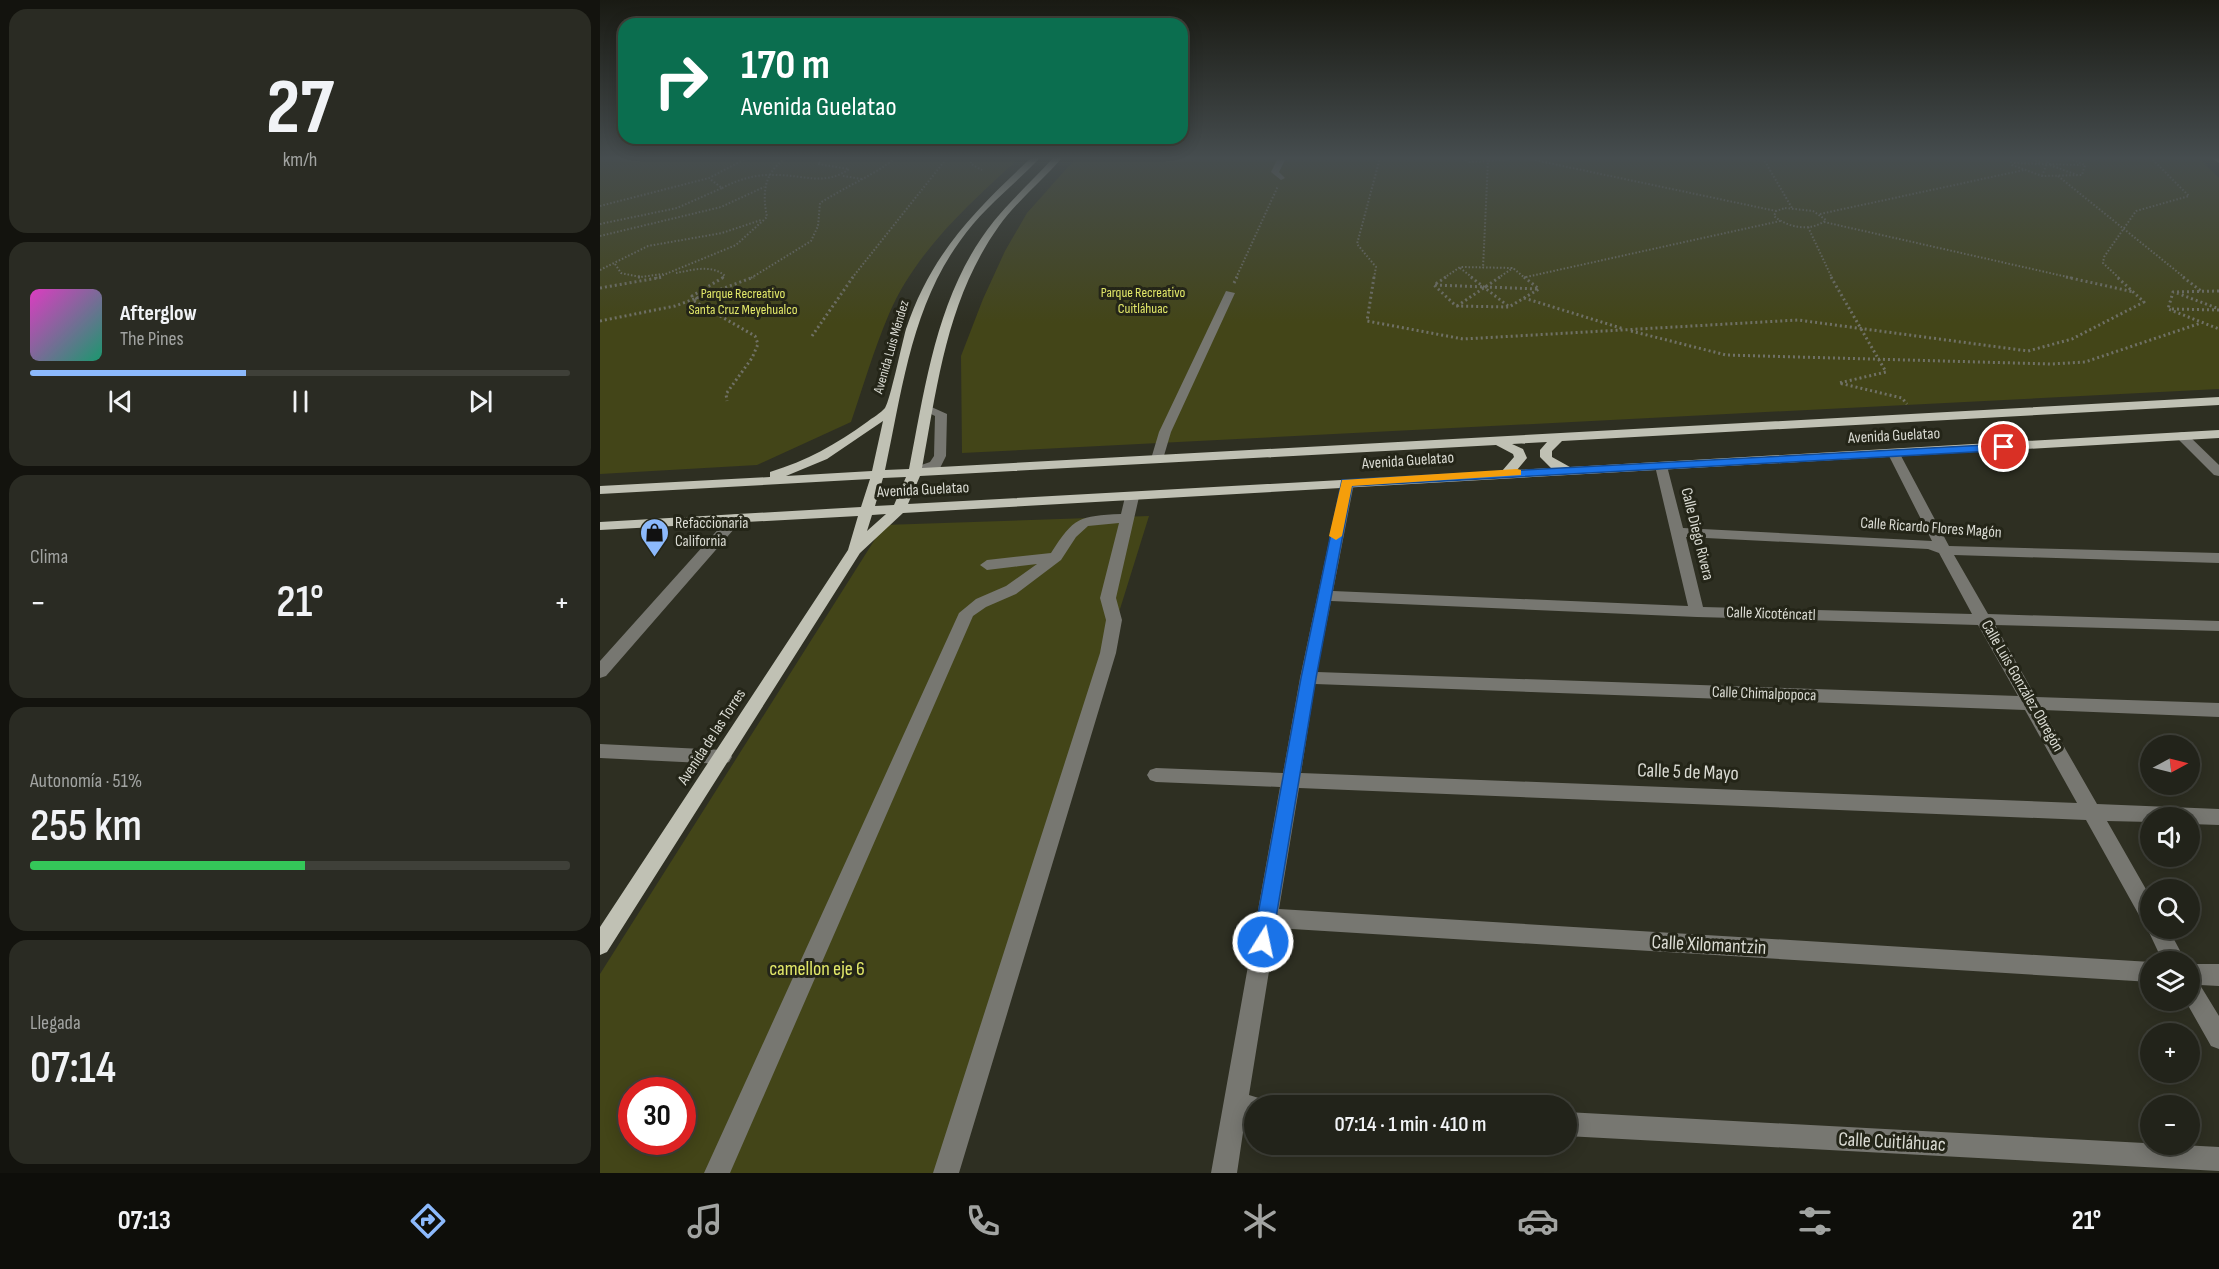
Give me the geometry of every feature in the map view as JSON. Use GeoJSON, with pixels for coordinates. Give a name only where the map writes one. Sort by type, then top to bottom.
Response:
{"type":"FeatureCollection","features":[{"type":"Feature","properties":{"kind":"main road","name":"Avenida Luis Méndez"},"geometry":{"type":"LineString","coordinates":[[864,511],[877,474],[916,311],[948,250],[979,213]]}},
{"type":"Feature","properties":{"kind":"main road"},"geometry":{"type":"LineString","coordinates":[[899,509],[915,472],[936,360],[950,309],[972,262],[997,223],[1007,213]]}},
{"type":"Feature","properties":{"kind":"main road","name":"Avenida Guelatao"},"geometry":{"type":"LineString","coordinates":[[600,490],[2219,401]]}},
{"type":"Feature","properties":{"kind":"main road"},"geometry":{"type":"LineString","coordinates":[[752,482],[790,471],[828,455],[846,445],[891,409]]}},
{"type":"Feature","properties":{"kind":"main road","name":"Avenida Guelatao"},"geometry":{"type":"LineString","coordinates":[[600,526],[2219,434]]}},
{"type":"Feature","properties":{"kind":"main road"},"geometry":{"type":"LineString","coordinates":[[1558,438],[1546,450],[1546,457],[1551,463],[1567,470]]}},
{"type":"Feature","properties":{"kind":"main road"},"geometry":{"type":"LineString","coordinates":[[1497,441],[1519,452],[1521,458],[1507,473]]}},
{"type":"Feature","properties":{"kind":"main road","name":"Avenida de las Torres"},"geometry":{"type":"LineString","coordinates":[[600,945],[855,550],[899,509]]}},
{"type":"Feature","properties":{"kind":"main road","name":"Avenida de las Torres"},"geometry":{"type":"LineString","coordinates":[[855,550],[864,511]]}},
{"type":"Feature","properties":{"kind":"street"},"geometry":{"type":"LineString","coordinates":[[1157,459],[1165,432],[1230,293]]}},
{"type":"Feature","properties":{"kind":"street"},"geometry":{"type":"LineString","coordinates":[[915,472],[935,465],[940,456],[941,414],[927,409]]}},
{"type":"Feature","properties":{"kind":"street"},"geometry":{"type":"LineString","coordinates":[[2182,436],[2219,472]]}},
{"type":"Feature","properties":{"kind":"street","name":"Calle Luis González Obregón"},"geometry":{"type":"LineString","coordinates":[[1894,454],[1944,550],[2140,897]]}},
{"type":"Feature","properties":{"kind":"street","name":"Calle Diego Rivera"},"geometry":{"type":"LineString","coordinates":[[1661,466],[1697,612]]}},
{"type":"Feature","properties":{"kind":"street"},"geometry":{"type":"LineString","coordinates":[[1246,1095],[1267,918],[1308,678],[1347,483]]}},
{"type":"Feature","properties":{"kind":"street"},"geometry":{"type":"LineString","coordinates":[[946,1173],[1108,653],[1114,620],[1108,598],[1132,496]]}},
{"type":"Feature","properties":{"kind":"street"},"geometry":{"type":"LineString","coordinates":[[600,672],[736,518]]}},
{"type":"Feature","properties":{"kind":"street"},"geometry":{"type":"LineString","coordinates":[[717,1173],[968,613],[981,603],[1011,590],[1056,557],[1078,524],[1088,520],[1126,518]]}},
{"type":"Feature","properties":{"kind":"street","name":"Calle Ricardo Flores Magón"},"geometry":{"type":"LineString","coordinates":[[1677,532],[1908,543],[1944,550],[2219,558]]}},
{"type":"Feature","properties":{"kind":"street"},"geometry":{"type":"LineString","coordinates":[[987,566],[1056,557]]}},
{"type":"Feature","properties":{"kind":"street","name":"Calle Xicoténcatl"},"geometry":{"type":"LineString","coordinates":[[1324,596],[1697,612],[2219,626]]}},
{"type":"Feature","properties":{"kind":"street","name":"Calle Chimalpopoca"},"geometry":{"type":"LineString","coordinates":[[1308,678],[2219,710]]}},
{"type":"Feature","properties":{"kind":"street"},"geometry":{"type":"LineString","coordinates":[[600,751],[723,757]]}},
{"type":"Feature","properties":{"kind":"street","name":"Calle 5 de Mayo"},"geometry":{"type":"LineString","coordinates":[[1156,774],[2219,817]]}},
{"type":"Feature","properties":{"kind":"street","name":"Calle Xilomantzin"},"geometry":{"type":"LineString","coordinates":[[1267,918],[2140,971]]}},
{"type":"Feature","properties":{"kind":"street"},"geometry":{"type":"LineString","coordinates":[[2200,974],[2219,975]]}},
{"type":"Feature","properties":{"kind":"street"},"geometry":{"type":"LineString","coordinates":[[2200,1005],[2219,1038]]}},
{"type":"Feature","properties":{"kind":"street"},"geometry":{"type":"LineString","coordinates":[[1224,1173],[1244,1110]]}},
{"type":"Feature","properties":{"kind":"street","name":"Calle Cuitláhuac"},"geometry":{"type":"LineString","coordinates":[[1577,1125],[2219,1159]]}},
{"type":"Feature","properties":{"kind":"path"},"geometry":{"type":"LineString","coordinates":[[600,224],[622,218],[662,213]]}},
{"type":"Feature","properties":{"kind":"path"},"geometry":{"type":"LineString","coordinates":[[600,236],[697,213]]}},
{"type":"Feature","properties":{"kind":"path"},"geometry":{"type":"LineString","coordinates":[[766,213],[767,217]]}},
{"type":"Feature","properties":{"kind":"path"},"geometry":{"type":"LineString","coordinates":[[600,321],[695,300],[764,274],[812,241],[818,225],[819,213]]}},
{"type":"Feature","properties":{"kind":"path"},"geometry":{"type":"LineString","coordinates":[[812,336],[827,309],[905,213]]}},
{"type":"Feature","properties":{"kind":"path"},"geometry":{"type":"LineString","coordinates":[[1230,293],[1266,213]]}},
{"type":"Feature","properties":{"kind":"path"},"geometry":{"type":"LineString","coordinates":[[1365,213],[1357,244],[1376,267],[1367,321],[1463,339],[1798,320],[2028,351],[2042,350],[2100,326],[2144,302],[2103,263],[2104,257],[2135,213]]}},
{"type":"Feature","properties":{"kind":"path"},"geometry":{"type":"LineString","coordinates":[[1483,268],[1486,213]]}},
{"type":"Feature","properties":{"kind":"path"},"geometry":{"type":"LineString","coordinates":[[1775,213],[1774,216],[1780,221]]}},
{"type":"Feature","properties":{"kind":"path"},"geometry":{"type":"LineString","coordinates":[[1814,213],[1826,213]]}},
{"type":"Feature","properties":{"kind":"path"},"geometry":{"type":"LineString","coordinates":[[2103,213],[2201,291]]}},
{"type":"Feature","properties":{"kind":"path"},"geometry":{"type":"LineString","coordinates":[[1820,214],[1824,217],[1824,222]]}},
{"type":"Feature","properties":{"kind":"path"},"geometry":{"type":"LineString","coordinates":[[600,270],[652,244],[740,230],[767,217]]}},
{"type":"Feature","properties":{"kind":"path"},"geometry":{"type":"LineString","coordinates":[[615,264],[621,273],[630,275],[668,274],[736,245],[767,217]]}},
{"type":"Feature","properties":{"kind":"path"},"geometry":{"type":"LineString","coordinates":[[1526,277],[1780,221],[1808,227],[1824,222],[2136,293]]}},
{"type":"Feature","properties":{"kind":"path"},"geometry":{"type":"LineString","coordinates":[[1808,227],[1825,266],[1886,372],[1839,383],[1902,398],[1918,418]]}},
{"type":"Feature","properties":{"kind":"path"},"geometry":{"type":"LineString","coordinates":[[1460,267],[1509,307]]}},
{"type":"Feature","properties":{"kind":"path"},"geometry":{"type":"LineString","coordinates":[[1434,285],[1460,267],[1513,268],[1539,289]]}},
{"type":"Feature","properties":{"kind":"path"},"geometry":{"type":"LineString","coordinates":[[1456,306],[1513,268]]}},
{"type":"Feature","properties":{"kind":"path"},"geometry":{"type":"LineString","coordinates":[[600,288],[620,286],[697,269],[718,270],[725,276],[692,296],[755,336],[758,344],[752,358],[726,394],[727,401]]}},
{"type":"Feature","properties":{"kind":"path"},"geometry":{"type":"LineString","coordinates":[[1434,285],[1539,289]]}},
{"type":"Feature","properties":{"kind":"path"},"geometry":{"type":"LineString","coordinates":[[1434,285],[1456,306],[1509,307],[1539,289]]}},
{"type":"Feature","properties":{"kind":"path"},"geometry":{"type":"LineString","coordinates":[[2173,291],[2219,291]]}},
{"type":"Feature","properties":{"kind":"path"},"geometry":{"type":"LineString","coordinates":[[2168,309],[2173,291]]}},
{"type":"Feature","properties":{"kind":"path"},"geometry":{"type":"LineString","coordinates":[[2173,291],[2219,310]]}},
{"type":"Feature","properties":{"kind":"path"},"geometry":{"type":"LineString","coordinates":[[1524,298],[1682,346],[1726,355],[2051,364],[2085,362],[2201,323]]}},
{"type":"Feature","properties":{"kind":"path"},"geometry":{"type":"LineString","coordinates":[[2168,309],[2219,310]]}},
{"type":"Feature","properties":{"kind":"path"},"geometry":{"type":"LineString","coordinates":[[2168,309],[2219,329]]}},
{"type":"Feature","properties":{"kind":"green space","name":"Parque Recreativo Santa Cruz Meyehualco"},"geometry":{"type":"Polygon","coordinates":[[[600,213],[961,213],[929,249],[900,291],[874,354],[851,422],[757,465],[600,474],[600,213]]]}},
{"type":"Feature","properties":{"kind":"green space","name":"Parque Recreativo Cuitláhuac"},"geometry":{"type":"Polygon","coordinates":[[[1027,213],[2219,213],[2219,389],[962,453],[961,356],[1005,251],[1027,213]]]}},
{"type":"Feature","properties":{"kind":"green space","name":"camellon eje 6"},"geometry":{"type":"Polygon","coordinates":[[[1149,516],[944,1173],[600,1173],[600,974],[884,525],[1149,516]]]}},
{"type":"Feature","properties":{"kind":"slow traffic"},"geometry":{"type":"LineString","coordinates":[[1336,536],[1347,483],[1517,472]]}},
{"type":"Feature","properties":{"kind":"place","name":"Refaccionaria California"},"geometry":{"type":"Point","coordinates":[654,558]}},
{"type":"Feature","properties":{"kind":"route"},"geometry":{"type":"LineString","coordinates":[[1263,942],[1308,678],[1347,483],[2004,447]]}}]}
